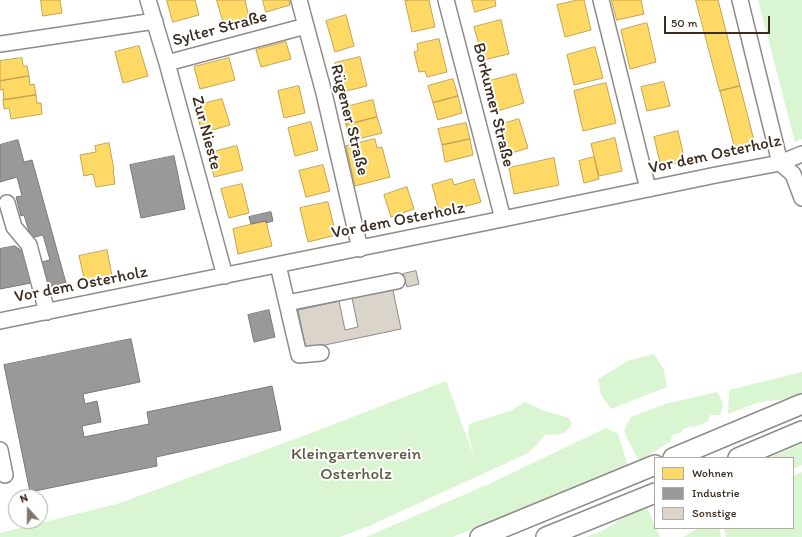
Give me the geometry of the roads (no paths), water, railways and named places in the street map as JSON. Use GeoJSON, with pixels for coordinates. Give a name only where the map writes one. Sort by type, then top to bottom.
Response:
{"type":"FeatureCollection","features":[{"type":"Feature","properties":{"kind":"main road"},"geometry":{"type":"LineString","coordinates":[[675,457],[802,404]]}},
{"type":"Feature","properties":{"kind":"main road"},"geometry":{"type":"LineString","coordinates":[[740,457],[802,431]]}},
{"type":"Feature","properties":{"kind":"main road"},"geometry":{"type":"LineString","coordinates":[[480,537],[654,465]]}},
{"type":"Feature","properties":{"kind":"main road"},"geometry":{"type":"LineString","coordinates":[[546,537],[654,492]]}},
{"type":"Feature","properties":{"kind":"street","name":"Zur Nieste"},"geometry":{"type":"LineString","coordinates":[[148,0],[156,21],[225,276]]}},
{"type":"Feature","properties":{"kind":"street","name":"Rügener Straße"},"geometry":{"type":"LineString","coordinates":[[299,0],[324,93],[360,249]]}},
{"type":"Feature","properties":{"kind":"street","name":"Borkumer Straße"},"geometry":{"type":"LineString","coordinates":[[446,0],[503,219]]}},
{"type":"Feature","properties":{"kind":"street"},"geometry":{"type":"LineString","coordinates":[[601,0],[648,189]]}},
{"type":"Feature","properties":{"kind":"street"},"geometry":{"type":"LineString","coordinates":[[740,0],[780,163],[793,174],[802,198]]}},
{"type":"Feature","properties":{"kind":"street"},"geometry":{"type":"LineString","coordinates":[[0,44],[156,21]]}},
{"type":"Feature","properties":{"kind":"street","name":"Sylter Straße"},"geometry":{"type":"LineString","coordinates":[[167,63],[306,26]]}},
{"type":"Feature","properties":{"kind":"street","name":"Vor dem Osterholz"},"geometry":{"type":"LineString","coordinates":[[0,321],[780,163],[802,154]]}},
{"type":"Feature","properties":{"kind":"street"},"geometry":{"type":"LineString","coordinates":[[6,203],[14,227],[29,245],[47,312]]}},
{"type":"Feature","properties":{"kind":"street"},"geometry":{"type":"LineString","coordinates":[[278,265],[299,355],[321,354]]}},
{"type":"Feature","properties":{"kind":"street"},"geometry":{"type":"LineString","coordinates":[[287,303],[398,281]]}},
{"type":"Feature","properties":{"kind":"street"},"geometry":{"type":"LineString","coordinates":[[0,450],[5,474]]}},
{"type":"Feature","properties":{"kind":"park label","name":"Kleingartenverein Osterholz"},"geometry":{"type":"Point","coordinates":[356,465]}}]}
